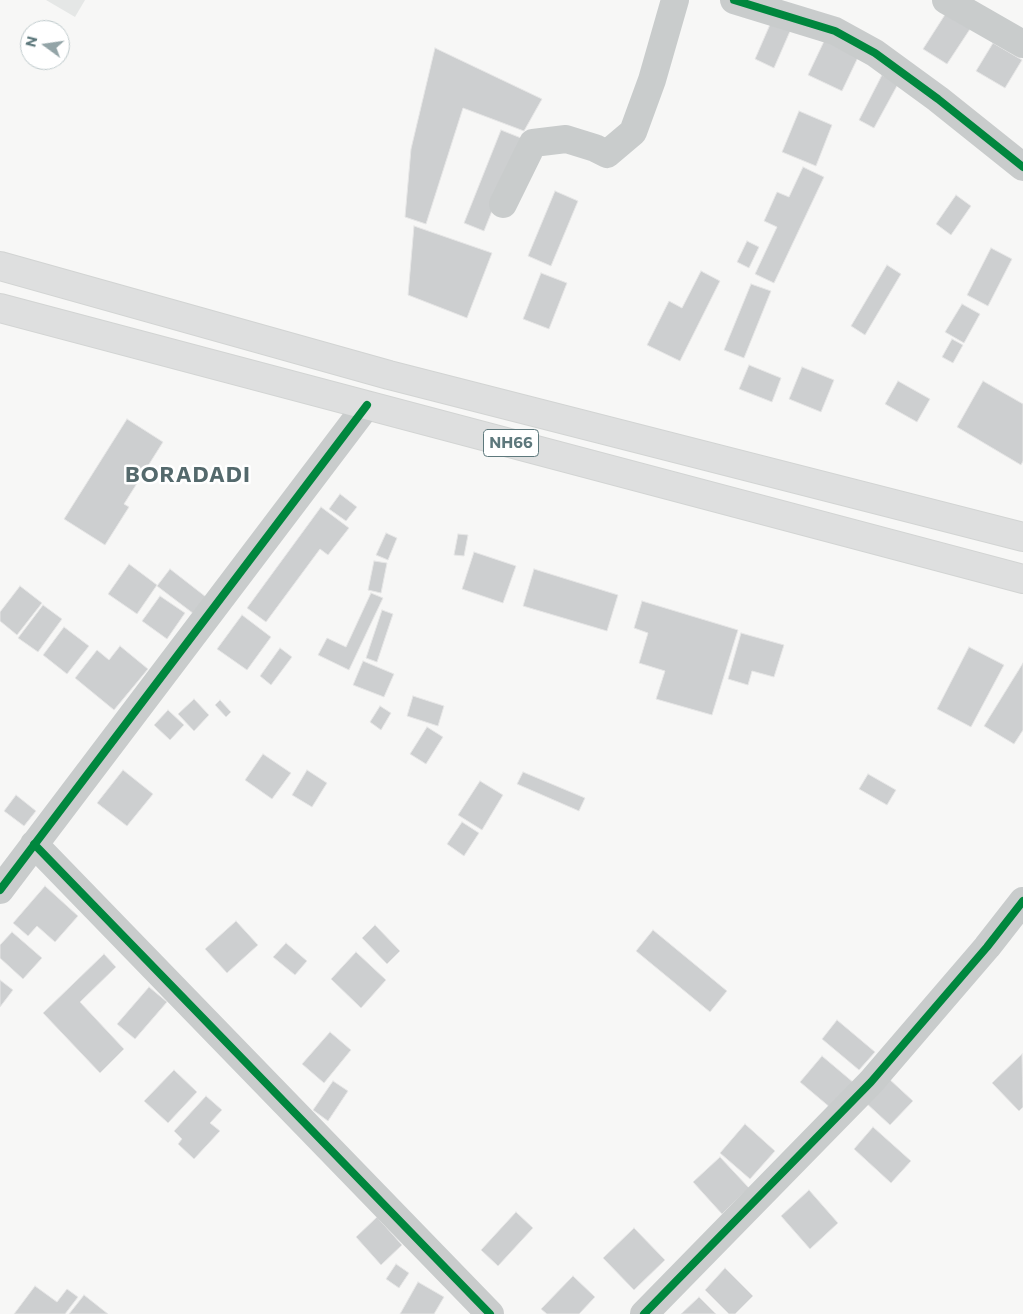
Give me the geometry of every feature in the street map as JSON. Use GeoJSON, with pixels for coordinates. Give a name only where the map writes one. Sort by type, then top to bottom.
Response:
{"type":"FeatureCollection","features":[{"type":"Feature","properties":{"kind":"highway","name":"NH66"},"geometry":{"type":"LineString","coordinates":[[0,266],[389,375],[1023,537]]}},
{"type":"Feature","properties":{"kind":"highway","name":"NH66"},"geometry":{"type":"LineString","coordinates":[[0,308],[1023,579]]}},
{"type":"Feature","properties":{"kind":"street"},"geometry":{"type":"LineString","coordinates":[[503,204],[533,143],[566,138],[606,154],[633,132],[652,80],[675,0]]}},
{"type":"Feature","properties":{"kind":"street"},"geometry":{"type":"LineString","coordinates":[[734,0],[835,31],[875,53],[938,99],[1023,166]]}},
{"type":"Feature","properties":{"kind":"street"},"geometry":{"type":"LineString","coordinates":[[946,0],[1023,44]]}},
{"type":"Feature","properties":{"kind":"street"},"geometry":{"type":"LineString","coordinates":[[0,890],[367,405]]}},
{"type":"Feature","properties":{"kind":"street"},"geometry":{"type":"LineString","coordinates":[[34,844],[490,1314]]}},
{"type":"Feature","properties":{"kind":"street"},"geometry":{"type":"LineString","coordinates":[[644,1314],[871,1082],[987,947],[1023,901]]}},
{"type":"Feature","properties":{"kind":"shaded area"},"geometry":{"type":"Polygon","coordinates":[[[46,0],[85,0],[75,17],[46,0]]]}},
{"type":"Feature","properties":{"kind":"building"},"geometry":{"type":"Polygon","coordinates":[[[948,10],[972,26],[947,64],[923,49],[948,10]]]}},
{"type":"Feature","properties":{"kind":"building"},"geometry":{"type":"Polygon","coordinates":[[[772,20],[791,29],[774,68],[755,59],[772,20]]]}},
{"type":"Feature","properties":{"kind":"building"},"geometry":{"type":"Polygon","coordinates":[[[827,35],[861,51],[842,91],[808,75],[827,35]]]}},
{"type":"Feature","properties":{"kind":"building"},"geometry":{"type":"Polygon","coordinates":[[[993,43],[1022,60],[1005,88],[976,71],[993,43]]]}},
{"type":"Feature","properties":{"kind":"building"},"geometry":{"type":"Polygon","coordinates":[[[435,48],[542,99],[524,131],[463,108],[426,224],[405,217],[411,149],[435,48]]]}},
{"type":"Feature","properties":{"kind":"building"},"geometry":{"type":"Polygon","coordinates":[[[882,75],[898,84],[874,128],[859,120],[882,75]]]}},
{"type":"Feature","properties":{"kind":"building"},"geometry":{"type":"Polygon","coordinates":[[[799,111],[832,125],[816,166],[782,152],[799,111]]]}},
{"type":"Feature","properties":{"kind":"building"},"geometry":{"type":"Polygon","coordinates":[[[501,130],[521,138],[484,231],[464,223],[501,130]]]}},
{"type":"Feature","properties":{"kind":"building"},"geometry":{"type":"Polygon","coordinates":[[[803,167],[824,177],[774,283],[755,274],[777,227],[764,221],[777,192],[789,197],[803,167]]]}},
{"type":"Feature","properties":{"kind":"building"},"geometry":{"type":"Polygon","coordinates":[[[555,191],[578,201],[551,266],[528,256],[555,191]]]}},
{"type":"Feature","properties":{"kind":"building"},"geometry":{"type":"Polygon","coordinates":[[[956,195],[971,206],[951,235],[936,224],[956,195]]]}},
{"type":"Feature","properties":{"kind":"building"},"geometry":{"type":"Polygon","coordinates":[[[414,226],[492,253],[467,318],[408,295],[414,226]]]}},
{"type":"Feature","properties":{"kind":"building"},"geometry":{"type":"Polygon","coordinates":[[[747,241],[759,247],[749,268],[737,262],[747,241]]]}},
{"type":"Feature","properties":{"kind":"building"},"geometry":{"type":"Polygon","coordinates":[[[991,248],[1012,259],[988,306],[967,295],[991,248]]]}},
{"type":"Feature","properties":{"kind":"building"},"geometry":{"type":"Polygon","coordinates":[[[887,265],[901,274],[865,335],[851,326],[887,265]]]}},
{"type":"Feature","properties":{"kind":"building"},"geometry":{"type":"Polygon","coordinates":[[[701,271],[720,281],[680,361],[647,345],[669,301],[682,308],[701,271]]]}},
{"type":"Feature","properties":{"kind":"building"},"geometry":{"type":"Polygon","coordinates":[[[541,273],[567,283],[549,329],[523,319],[541,273]]]}},
{"type":"Feature","properties":{"kind":"building"},"geometry":{"type":"Polygon","coordinates":[[[751,284],[771,291],[744,358],[724,350],[751,284]]]}},
{"type":"Feature","properties":{"kind":"building"},"geometry":{"type":"Polygon","coordinates":[[[962,304],[980,314],[964,343],[945,332],[962,304]]]}},
{"type":"Feature","properties":{"kind":"building"},"geometry":{"type":"Polygon","coordinates":[[[952,339],[963,345],[953,363],[942,357],[952,339]]]}},
{"type":"Feature","properties":{"kind":"building"},"geometry":{"type":"Polygon","coordinates":[[[749,365],[781,378],[772,402],[739,389],[749,365]]]}},
{"type":"Feature","properties":{"kind":"building"},"geometry":{"type":"Polygon","coordinates":[[[802,367],[834,380],[821,412],[789,399],[802,367]]]}},
{"type":"Feature","properties":{"kind":"building"},"geometry":{"type":"Polygon","coordinates":[[[898,381],[930,399],[917,422],[885,404],[898,381]]]}},
{"type":"Feature","properties":{"kind":"building"},"geometry":{"type":"Polygon","coordinates":[[[983,381],[1023,404],[1023,461],[1021,465],[957,427],[983,381]]]}},
{"type":"Feature","properties":{"kind":"building"},"geometry":{"type":"Polygon","coordinates":[[[127,419],[163,442],[124,504],[129,507],[105,545],[64,519],[127,419]]]}},
{"type":"Feature","properties":{"kind":"building"},"geometry":{"type":"Polygon","coordinates":[[[340,494],[357,507],[346,521],[329,509],[340,494]]]}},
{"type":"Feature","properties":{"kind":"building"},"geometry":{"type":"Polygon","coordinates":[[[321,507],[349,528],[328,555],[320,549],[266,622],[247,608],[321,507]]]}},
{"type":"Feature","properties":{"kind":"building"},"geometry":{"type":"Polygon","coordinates":[[[386,533],[397,538],[388,560],[376,555],[386,533]]]}},
{"type":"Feature","properties":{"kind":"building"},"geometry":{"type":"Polygon","coordinates":[[[458,534],[468,535],[464,556],[454,555],[458,534]]]}},
{"type":"Feature","properties":{"kind":"building"},"geometry":{"type":"Polygon","coordinates":[[[474,552],[516,566],[503,603],[462,589],[474,552]]]}},
{"type":"Feature","properties":{"kind":"building"},"geometry":{"type":"Polygon","coordinates":[[[374,561],[387,563],[381,593],[368,590],[374,561]]]}},
{"type":"Feature","properties":{"kind":"building"},"geometry":{"type":"Polygon","coordinates":[[[129,564],[157,585],[137,614],[108,594],[129,564]]]}},
{"type":"Feature","properties":{"kind":"building"},"geometry":{"type":"Polygon","coordinates":[[[170,569],[206,597],[194,614],[157,586],[170,569]]]}},
{"type":"Feature","properties":{"kind":"building"},"geometry":{"type":"Polygon","coordinates":[[[534,569],[618,595],[607,631],[523,606],[534,569]]]}},
{"type":"Feature","properties":{"kind":"building"},"geometry":{"type":"Polygon","coordinates":[[[20,586],[42,603],[17,635],[0,621],[0,612],[20,586]]]}},
{"type":"Feature","properties":{"kind":"building"},"geometry":{"type":"Polygon","coordinates":[[[371,593],[383,598],[349,670],[318,655],[327,638],[346,647],[371,593]]]}},
{"type":"Feature","properties":{"kind":"building"},"geometry":{"type":"Polygon","coordinates":[[[160,596],[185,613],[167,639],[142,621],[160,596]]]}},
{"type":"Feature","properties":{"kind":"building"},"geometry":{"type":"Polygon","coordinates":[[[642,601],[738,630],[712,715],[656,699],[665,671],[639,663],[648,633],[634,628],[642,601]]]}},
{"type":"Feature","properties":{"kind":"building"},"geometry":{"type":"Polygon","coordinates":[[[43,605],[62,619],[38,652],[18,638],[43,605]]]}},
{"type":"Feature","properties":{"kind":"building"},"geometry":{"type":"Polygon","coordinates":[[[382,610],[393,614],[377,662],[366,658],[382,610]]]}},
{"type":"Feature","properties":{"kind":"building"},"geometry":{"type":"Polygon","coordinates":[[[242,615],[271,637],[247,670],[217,649],[242,615]]]}},
{"type":"Feature","properties":{"kind":"building"},"geometry":{"type":"Polygon","coordinates":[[[64,627],[89,646],[67,674],[43,655],[64,627]]]}},
{"type":"Feature","properties":{"kind":"building"},"geometry":{"type":"Polygon","coordinates":[[[741,633],[784,645],[774,677],[752,671],[748,685],[728,679],[741,633]]]}},
{"type":"Feature","properties":{"kind":"building"},"geometry":{"type":"Polygon","coordinates":[[[120,646],[148,669],[114,710],[75,678],[97,650],[109,660],[120,646]]]}},
{"type":"Feature","properties":{"kind":"building"},"geometry":{"type":"Polygon","coordinates":[[[969,647],[1004,665],[971,727],[937,709],[969,647]]]}},
{"type":"Feature","properties":{"kind":"building"},"geometry":{"type":"Polygon","coordinates":[[[280,648],[292,657],[271,685],[260,676],[280,648]]]}},
{"type":"Feature","properties":{"kind":"building"},"geometry":{"type":"Polygon","coordinates":[[[363,661],[394,674],[384,697],[353,685],[363,661]]]}},
{"type":"Feature","properties":{"kind":"building"},"geometry":{"type":"Polygon","coordinates":[[[1023,663],[1023,730],[1014,744],[984,726],[1023,663]]]}},
{"type":"Feature","properties":{"kind":"building"},"geometry":{"type":"Polygon","coordinates":[[[413,696],[444,706],[438,726],[407,716],[413,696]]]}},
{"type":"Feature","properties":{"kind":"building"},"geometry":{"type":"Polygon","coordinates":[[[194,699],[209,715],[194,731],[178,714],[194,699]]]}},
{"type":"Feature","properties":{"kind":"building"},"geometry":{"type":"Polygon","coordinates":[[[220,700],[231,712],[226,717],[215,705],[220,700]]]}},
{"type":"Feature","properties":{"kind":"building"},"geometry":{"type":"Polygon","coordinates":[[[380,706],[391,713],[381,730],[370,722],[380,706]]]}},
{"type":"Feature","properties":{"kind":"building"},"geometry":{"type":"Polygon","coordinates":[[[168,710],[184,725],[170,740],[154,725],[168,710]]]}},
{"type":"Feature","properties":{"kind":"building"},"geometry":{"type":"Polygon","coordinates":[[[427,727],[443,737],[426,764],[410,754],[427,727]]]}},
{"type":"Feature","properties":{"kind":"building"},"geometry":{"type":"Polygon","coordinates":[[[263,754],[291,773],[272,799],[245,780],[263,754]]]}},
{"type":"Feature","properties":{"kind":"building"},"geometry":{"type":"Polygon","coordinates":[[[123,770],[153,794],[127,826],[97,803],[123,770]]]}},
{"type":"Feature","properties":{"kind":"building"},"geometry":{"type":"Polygon","coordinates":[[[307,770],[327,783],[312,807],[292,795],[307,770]]]}},
{"type":"Feature","properties":{"kind":"building"},"geometry":{"type":"Polygon","coordinates":[[[523,772],[585,798],[579,811],[517,784],[523,772]]]}},
{"type":"Feature","properties":{"kind":"building"},"geometry":{"type":"Polygon","coordinates":[[[868,774],[896,790],[887,805],[859,789],[868,774]]]}},
{"type":"Feature","properties":{"kind":"building"},"geometry":{"type":"Polygon","coordinates":[[[480,781],[503,795],[482,830],[458,815],[480,781]]]}},
{"type":"Feature","properties":{"kind":"building"},"geometry":{"type":"Polygon","coordinates":[[[16,795],[36,811],[24,826],[4,811],[16,795]]]}},
{"type":"Feature","properties":{"kind":"building"},"geometry":{"type":"Polygon","coordinates":[[[462,822],[479,833],[464,856],[447,844],[462,822]]]}},
{"type":"Feature","properties":{"kind":"building"},"geometry":{"type":"Polygon","coordinates":[[[45,886],[78,916],[55,942],[37,926],[28,936],[13,923],[45,886]]]}},
{"type":"Feature","properties":{"kind":"building"},"geometry":{"type":"Polygon","coordinates":[[[236,921],[258,945],[227,973],[205,949],[236,921]]]}},
{"type":"Feature","properties":{"kind":"building"},"geometry":{"type":"Polygon","coordinates":[[[375,925],[400,951],[387,964],[362,938],[375,925]]]}},
{"type":"Feature","properties":{"kind":"building"},"geometry":{"type":"Polygon","coordinates":[[[653,930],[727,991],[710,1012],[636,951],[653,930]]]}},
{"type":"Feature","properties":{"kind":"building"},"geometry":{"type":"Polygon","coordinates":[[[12,932],[42,958],[23,979],[0,958],[0,945],[12,932]]]}},
{"type":"Feature","properties":{"kind":"building"},"geometry":{"type":"Polygon","coordinates":[[[286,943],[307,961],[295,975],[273,957],[286,943]]]}},
{"type":"Feature","properties":{"kind":"building"},"geometry":{"type":"Polygon","coordinates":[[[356,952],[386,980],[361,1008],[331,979],[356,952]]]}},
{"type":"Feature","properties":{"kind":"building"},"geometry":{"type":"Polygon","coordinates":[[[104,954],[116,967],[80,1002],[124,1049],[100,1073],[43,1013],[104,954]]]}},
{"type":"Feature","properties":{"kind":"building"},"geometry":{"type":"Polygon","coordinates":[[[0,980],[13,990],[0,1007],[0,980]]]}},
{"type":"Feature","properties":{"kind":"building"},"geometry":{"type":"Polygon","coordinates":[[[149,987],[167,1002],[135,1039],[117,1024],[149,987]]]}},
{"type":"Feature","properties":{"kind":"building"},"geometry":{"type":"Polygon","coordinates":[[[837,1020],[875,1052],[859,1070],[822,1039],[837,1020]]]}},
{"type":"Feature","properties":{"kind":"building"},"geometry":{"type":"Polygon","coordinates":[[[330,1032],[351,1050],[324,1083],[302,1064],[330,1032]]]}},
{"type":"Feature","properties":{"kind":"building"},"geometry":{"type":"Polygon","coordinates":[[[1022,1054],[1023,1107],[1019,1111],[992,1083],[1022,1054]]]}},
{"type":"Feature","properties":{"kind":"building"},"geometry":{"type":"Polygon","coordinates":[[[822,1056],[854,1083],[832,1109],[800,1082],[822,1056]]]}},
{"type":"Feature","properties":{"kind":"building"},"geometry":{"type":"Polygon","coordinates":[[[174,1070],[197,1092],[168,1123],[144,1101],[174,1070]]]}},
{"type":"Feature","properties":{"kind":"building"},"geometry":{"type":"Polygon","coordinates":[[[887,1077],[913,1101],[890,1125],[865,1102],[887,1077]]]}},
{"type":"Feature","properties":{"kind":"building"},"geometry":{"type":"Polygon","coordinates":[[[333,1081],[348,1091],[328,1121],[313,1110],[333,1081]]]}},
{"type":"Feature","properties":{"kind":"building"},"geometry":{"type":"Polygon","coordinates":[[[206,1096],[222,1110],[210,1123],[220,1131],[194,1159],[178,1144],[182,1139],[174,1131],[206,1096]]]}},
{"type":"Feature","properties":{"kind":"building"},"geometry":{"type":"Polygon","coordinates":[[[745,1124],[775,1151],[750,1179],[720,1153],[745,1124]]]}},
{"type":"Feature","properties":{"kind":"building"},"geometry":{"type":"Polygon","coordinates":[[[873,1127],[911,1161],[891,1183],[854,1149],[873,1127]]]}},
{"type":"Feature","properties":{"kind":"building"},"geometry":{"type":"Polygon","coordinates":[[[720,1157],[749,1188],[722,1214],[693,1182],[720,1157]]]}},
{"type":"Feature","properties":{"kind":"building"},"geometry":{"type":"Polygon","coordinates":[[[809,1190],[838,1223],[810,1249],[781,1216],[809,1190]]]}},
{"type":"Feature","properties":{"kind":"building"},"geometry":{"type":"Polygon","coordinates":[[[516,1212],[533,1228],[498,1266],[481,1250],[516,1212]]]}},
{"type":"Feature","properties":{"kind":"building"},"geometry":{"type":"Polygon","coordinates":[[[377,1217],[402,1245],[381,1265],[356,1237],[377,1217]]]}},
{"type":"Feature","properties":{"kind":"building"},"geometry":{"type":"Polygon","coordinates":[[[634,1228],[665,1260],[634,1290],[603,1258],[634,1228]]]}},
{"type":"Feature","properties":{"kind":"building"},"geometry":{"type":"Polygon","coordinates":[[[396,1264],[409,1273],[399,1288],[386,1279],[396,1264]]]}},
{"type":"Feature","properties":{"kind":"building"},"geometry":{"type":"Polygon","coordinates":[[[725,1268],[753,1296],[735,1314],[729,1314],[705,1290],[725,1268]]]}},
{"type":"Feature","properties":{"kind":"building"},"geometry":{"type":"Polygon","coordinates":[[[573,1276],[595,1297],[579,1314],[547,1314],[541,1309],[573,1276]]]}},
{"type":"Feature","properties":{"kind":"building"},"geometry":{"type":"Polygon","coordinates":[[[418,1282],[444,1297],[434,1314],[400,1314],[418,1282]]]}},
{"type":"Feature","properties":{"kind":"building"},"geometry":{"type":"Polygon","coordinates":[[[35,1286],[57,1302],[67,1289],[78,1297],[65,1314],[14,1314],[35,1286]]]}},
{"type":"Feature","properties":{"kind":"building"},"geometry":{"type":"Polygon","coordinates":[[[84,1295],[108,1314],[69,1314],[84,1295]]]}},
{"type":"Feature","properties":{"kind":"building"},"geometry":{"type":"Polygon","coordinates":[[[699,1297],[716,1314],[681,1314],[699,1297]]]}},
{"type":"Feature","properties":{"kind":"cycle path"},"geometry":{"type":"LineString","coordinates":[[734,0],[835,31],[875,53],[938,99],[1023,167]]}},
{"type":"Feature","properties":{"kind":"cycle path"},"geometry":{"type":"LineString","coordinates":[[0,890],[367,405]]}},
{"type":"Feature","properties":{"kind":"cycle path"},"geometry":{"type":"LineString","coordinates":[[34,844],[490,1314]]}},
{"type":"Feature","properties":{"kind":"cycle path"},"geometry":{"type":"LineString","coordinates":[[644,1314],[871,1082],[987,947],[1023,901]]}},
{"type":"Feature","properties":{"kind":"district","name":"BORADADI"},"geometry":{"type":"Point","coordinates":[188,475]}}]}
